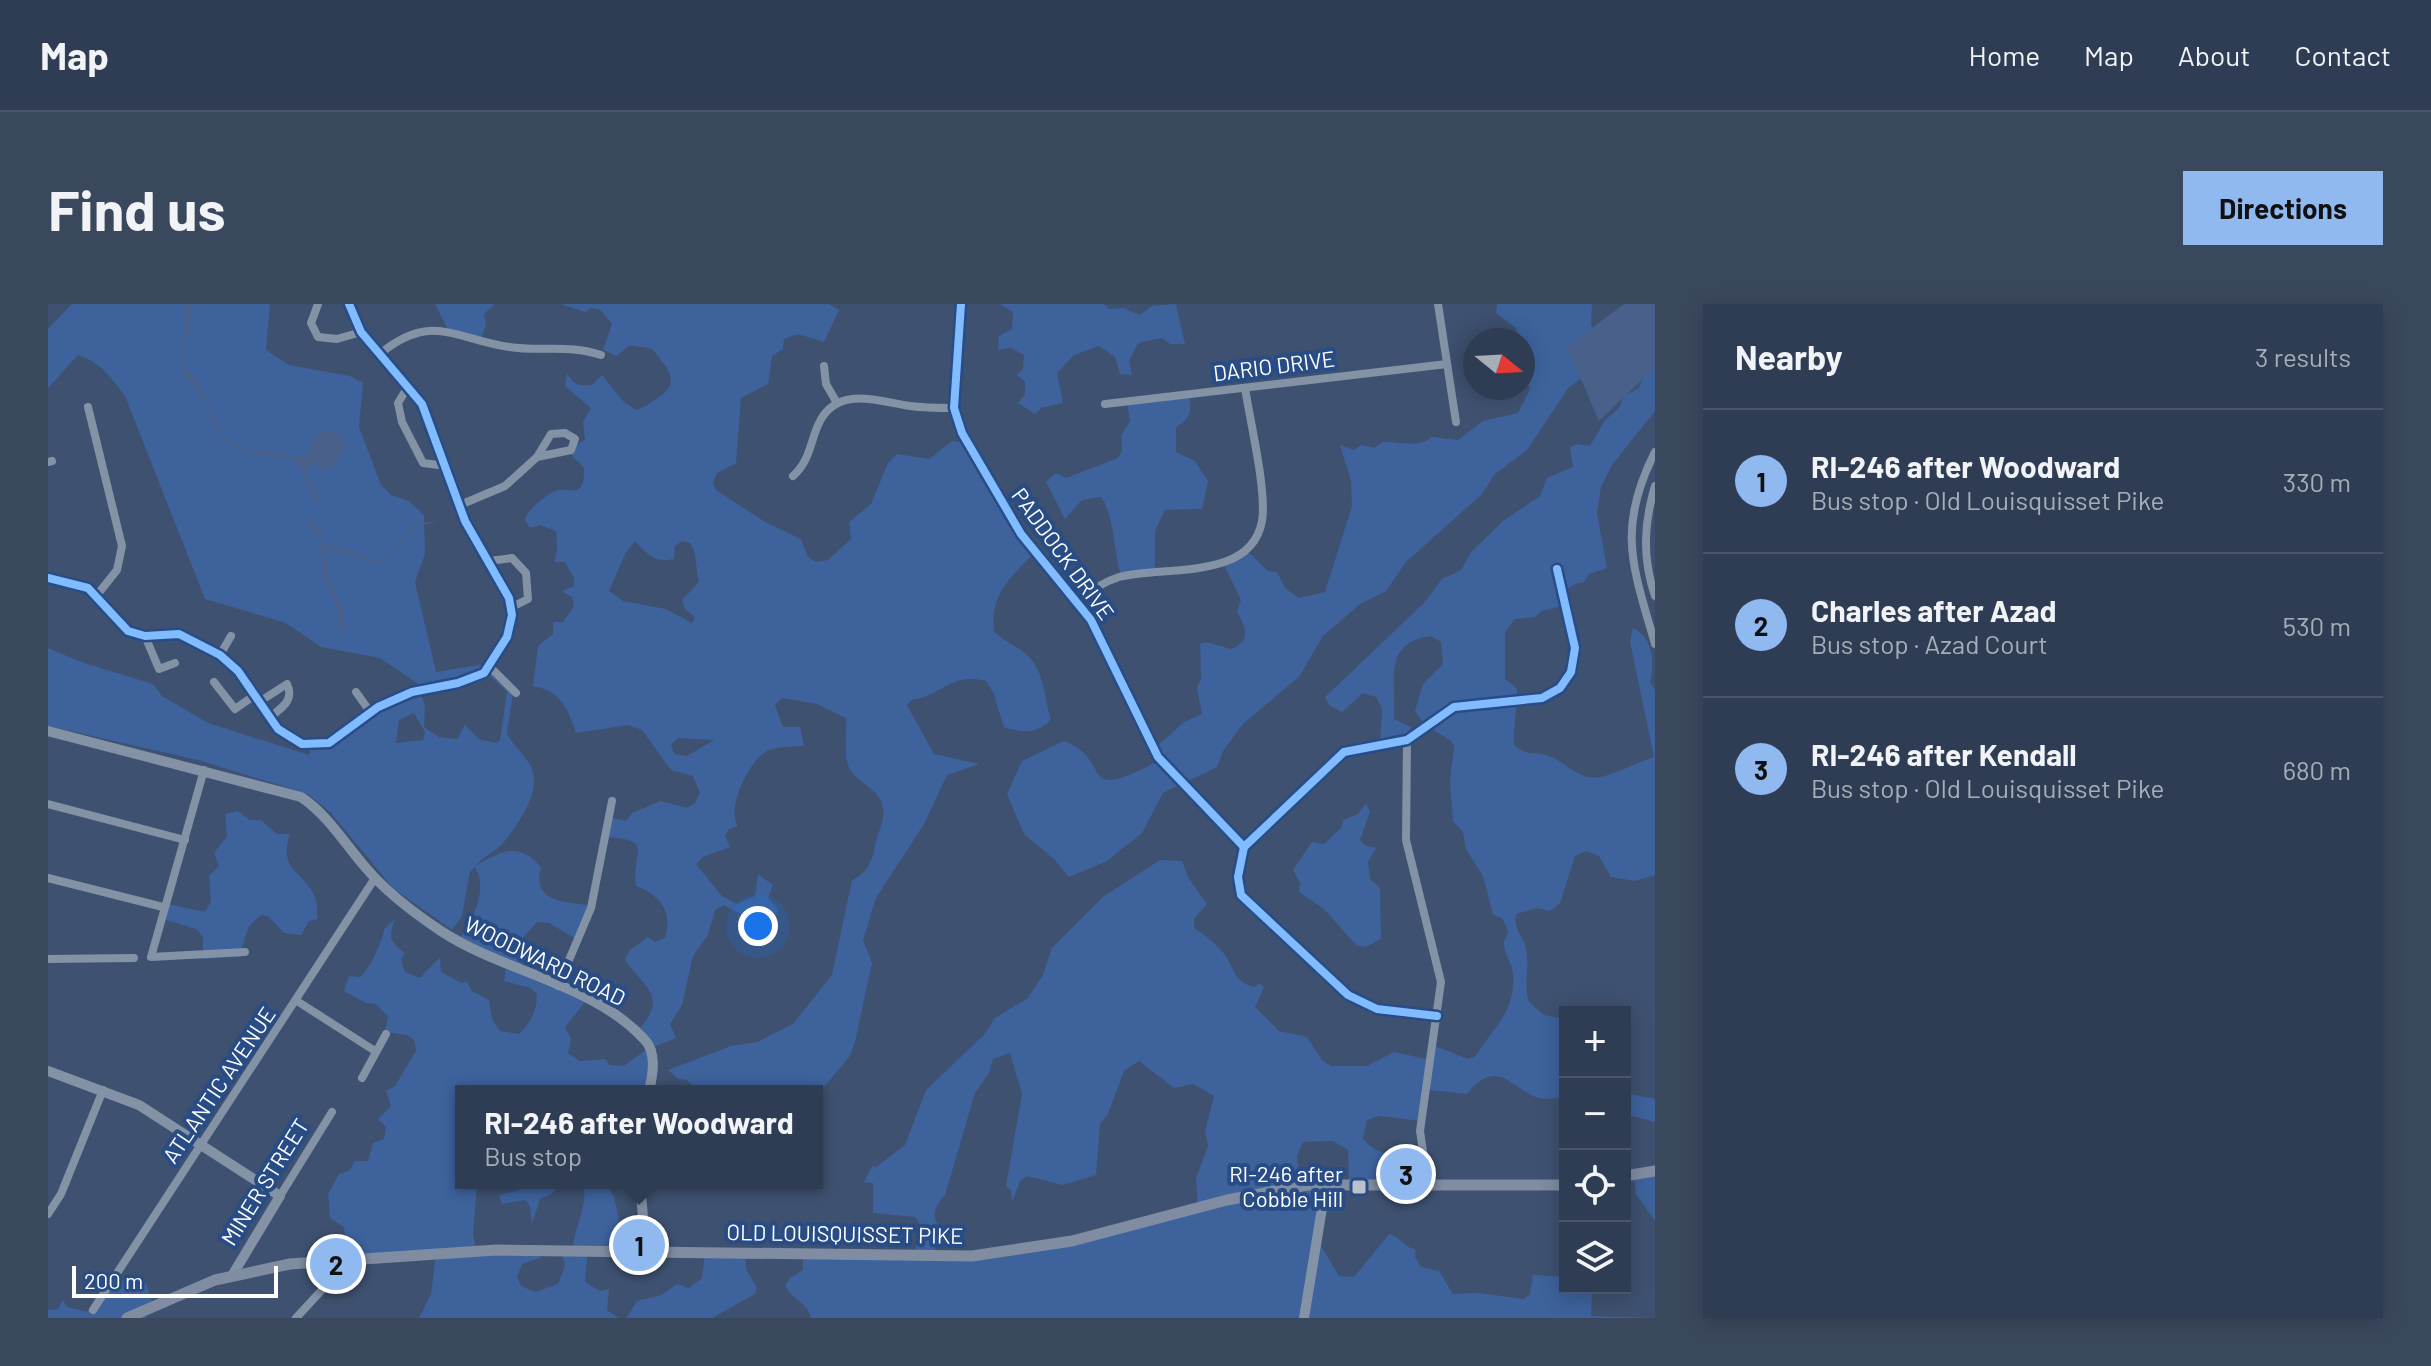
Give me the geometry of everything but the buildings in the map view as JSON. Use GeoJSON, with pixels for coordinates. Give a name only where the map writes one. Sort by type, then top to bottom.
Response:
{"type":"FeatureCollection","features":[{"type":"Feature","properties":{"kind":"main road"},"geometry":{"type":"LineString","coordinates":[[1631,1175],[1655,1171]]}},
{"type":"Feature","properties":{"kind":"main road","name":"OLD LOUISQUISSET PIKE"},"geometry":{"type":"LineString","coordinates":[[127,1318],[233,1274],[336,1260],[496,1250],[1002,1254],[1072,1241],[1260,1192],[1326,1184],[1505,1188],[1559,1185]]}},
{"type":"Feature","properties":{"kind":"street"},"geometry":{"type":"LineString","coordinates":[[318,304],[311,323],[318,337],[337,339],[361,332]]}},
{"type":"Feature","properties":{"kind":"street"},"geometry":{"type":"LineString","coordinates":[[48,578],[80,585],[97,595],[122,627],[145,636],[179,634],[220,655],[238,671],[269,718],[291,739],[313,745],[337,740],[371,713],[412,692],[469,680],[490,667],[507,637],[512,607],[490,561],[472,535],[430,421],[409,385],[361,332],[349,304]]}},
{"type":"Feature","properties":{"kind":"street","name":"PADDOCK DRIVE"},"geometry":{"type":"LineString","coordinates":[[961,304],[954,408],[962,433],[1021,534],[1078,602],[1101,638],[1158,757],[1244,847]]}},
{"type":"Feature","properties":{"kind":"street"},"geometry":{"type":"LineString","coordinates":[[1438,304],[1456,422]]}},
{"type":"Feature","properties":{"kind":"street"},"geometry":{"type":"LineString","coordinates":[[381,353],[413,333],[438,329],[507,347],[579,347],[601,355]]}},
{"type":"Feature","properties":{"kind":"street","name":"DARIO DRIVE"},"geometry":{"type":"LineString","coordinates":[[1105,404],[1447,364]]}},
{"type":"Feature","properties":{"kind":"street"},"geometry":{"type":"LineString","coordinates":[[824,366],[826,384],[837,403]]}},
{"type":"Feature","properties":{"kind":"street"},"geometry":{"type":"LineString","coordinates":[[409,385],[398,403],[402,422],[423,463],[446,466]]}},
{"type":"Feature","properties":{"kind":"street"},"geometry":{"type":"LineString","coordinates":[[1078,602],[1092,589],[1118,577],[1219,564],[1250,546],[1263,518],[1245,388]]}},
{"type":"Feature","properties":{"kind":"street"},"geometry":{"type":"LineString","coordinates":[[793,476],[805,463],[821,421],[837,403],[860,397],[909,406],[954,408]]}},
{"type":"Feature","properties":{"kind":"street"},"geometry":{"type":"LineString","coordinates":[[88,407],[122,546],[117,570],[97,595]]}},
{"type":"Feature","properties":{"kind":"street"},"geometry":{"type":"LineString","coordinates":[[460,505],[505,486],[537,457],[551,434],[565,433],[575,439],[571,450],[537,457]]}},
{"type":"Feature","properties":{"kind":"street"},"geometry":{"type":"LineString","coordinates":[[1655,452],[1638,490],[1631,531],[1636,584],[1655,644]]}},
{"type":"Feature","properties":{"kind":"street"},"geometry":{"type":"LineString","coordinates":[[1655,486],[1645,537],[1655,596]]}},
{"type":"Feature","properties":{"kind":"street"},"geometry":{"type":"LineString","coordinates":[[490,561],[512,558],[526,573],[528,599],[523,605],[512,607]]}},
{"type":"Feature","properties":{"kind":"street"},"geometry":{"type":"LineString","coordinates":[[1437,1016],[1377,1009],[1344,992],[1241,895],[1238,877],[1244,847],[1344,752],[1407,740],[1454,707],[1542,698],[1565,683],[1574,665],[1575,648],[1557,569]]}},
{"type":"Feature","properties":{"kind":"street"},"geometry":{"type":"LineString","coordinates":[[145,636],[159,669],[175,663]]}},
{"type":"Feature","properties":{"kind":"street"},"geometry":{"type":"LineString","coordinates":[[220,655],[231,636]]}},
{"type":"Feature","properties":{"kind":"street"},"geometry":{"type":"LineString","coordinates":[[490,667],[516,693]]}},
{"type":"Feature","properties":{"kind":"street"},"geometry":{"type":"LineString","coordinates":[[214,682],[235,709],[287,684],[291,692],[288,703],[269,718]]}},
{"type":"Feature","properties":{"kind":"street"},"geometry":{"type":"LineString","coordinates":[[356,692],[371,713]]}},
{"type":"Feature","properties":{"kind":"street","name":"WOODWARD ROAD"},"geometry":{"type":"LineString","coordinates":[[48,731],[204,770],[305,800],[328,820],[375,878],[454,939],[604,1010],[646,1040],[653,1066],[650,1085]]}},
{"type":"Feature","properties":{"kind":"street"},"geometry":{"type":"LineString","coordinates":[[1407,740],[1406,840],[1440,970],[1437,1016],[1420,1131],[1428,1185]]}},
{"type":"Feature","properties":{"kind":"street"},"geometry":{"type":"LineString","coordinates":[[204,770],[151,957],[245,952]]}},
{"type":"Feature","properties":{"kind":"street"},"geometry":{"type":"LineString","coordinates":[[558,986],[591,908],[612,801]]}},
{"type":"Feature","properties":{"kind":"street"},"geometry":{"type":"LineString","coordinates":[[48,804],[185,840]]}},
{"type":"Feature","properties":{"kind":"street"},"geometry":{"type":"LineString","coordinates":[[48,878],[163,907]]}},
{"type":"Feature","properties":{"kind":"street","name":"ATLANTIC AVENUE"},"geometry":{"type":"LineString","coordinates":[[93,1310],[375,878]]}},
{"type":"Feature","properties":{"kind":"street"},"geometry":{"type":"LineString","coordinates":[[48,959],[134,958]]}},
{"type":"Feature","properties":{"kind":"street"},"geometry":{"type":"LineString","coordinates":[[297,1001],[375,1051]]}},
{"type":"Feature","properties":{"kind":"street"},"geometry":{"type":"LineString","coordinates":[[362,1078],[386,1034]]}},
{"type":"Feature","properties":{"kind":"street"},"geometry":{"type":"LineString","coordinates":[[48,1071],[139,1105],[280,1196]]}},
{"type":"Feature","properties":{"kind":"street"},"geometry":{"type":"LineString","coordinates":[[48,1214],[61,1194],[103,1090]]}},
{"type":"Feature","properties":{"kind":"street","name":"MINER STREET"},"geometry":{"type":"LineString","coordinates":[[233,1274],[332,1112]]}},
{"type":"Feature","properties":{"kind":"street"},"geometry":{"type":"LineString","coordinates":[[1304,1318],[1326,1184]]}},
{"type":"Feature","properties":{"kind":"street"},"geometry":{"type":"LineString","coordinates":[[641,1189],[646,1251]]}},
{"type":"Feature","properties":{"kind":"street"},"geometry":{"type":"LineString","coordinates":[[296,1318],[333,1278],[336,1260]]}},
{"type":"Feature","properties":{"kind":"shaded area"},"geometry":{"type":"Polygon","coordinates":[[[72,304],[270,304],[266,350],[289,365],[350,376],[363,383],[359,427],[381,485],[391,495],[409,501],[424,515],[425,554],[415,582],[436,672],[485,664],[513,692],[507,734],[532,769],[531,798],[521,817],[504,842],[475,866],[493,856],[517,851],[541,867],[541,887],[551,898],[588,905],[576,939],[549,923],[537,922],[522,939],[524,958],[521,970],[586,1001],[565,1027],[571,1039],[568,1053],[580,1061],[605,1059],[610,1065],[624,1066],[647,1049],[637,1032],[647,1020],[653,1001],[646,986],[625,960],[629,951],[648,937],[655,942],[665,938],[667,928],[663,906],[636,886],[636,844],[620,838],[604,837],[608,817],[626,821],[632,813],[661,801],[687,808],[695,803],[700,793],[693,776],[671,770],[642,730],[628,725],[576,733],[570,716],[556,696],[533,686],[538,646],[553,634],[553,622],[563,622],[574,606],[572,597],[562,591],[574,586],[574,578],[565,562],[554,562],[556,531],[540,525],[530,528],[525,520],[547,495],[557,490],[578,489],[584,479],[584,468],[567,450],[585,440],[583,422],[591,408],[565,386],[567,373],[574,382],[583,385],[592,385],[602,375],[623,401],[636,410],[666,391],[671,379],[652,349],[630,345],[616,356],[603,350],[612,324],[601,310],[591,308],[585,312],[561,304],[829,304],[839,310],[824,342],[798,334],[784,339],[783,349],[772,356],[768,384],[741,398],[736,463],[717,473],[713,483],[716,490],[765,522],[801,539],[808,557],[816,562],[828,560],[851,539],[849,522],[871,504],[888,463],[897,454],[929,459],[952,441],[966,443],[1034,553],[1010,579],[999,597],[995,607],[994,631],[1022,651],[1037,668],[1051,720],[1029,731],[1004,727],[993,692],[986,681],[974,679],[954,682],[911,700],[907,705],[934,754],[979,764],[947,775],[924,824],[876,898],[863,940],[872,963],[855,1042],[850,1056],[823,1088],[823,1085],[692,1085],[668,1070],[731,1046],[757,1042],[793,1024],[832,975],[852,880],[865,870],[872,857],[883,809],[877,795],[854,775],[847,762],[846,718],[817,704],[782,698],[775,705],[783,727],[800,727],[804,746],[775,749],[760,756],[747,774],[737,797],[735,819],[738,826],[729,829],[725,836],[730,847],[703,857],[696,864],[722,896],[737,904],[755,896],[758,874],[773,885],[768,898],[778,909],[776,914],[758,909],[743,915],[724,905],[715,910],[708,935],[693,956],[682,1005],[670,1024],[676,1038],[651,1048],[649,1085],[455,1085],[455,1189],[477,1189],[473,1234],[476,1250],[542,1250],[540,1258],[522,1264],[517,1277],[521,1286],[535,1292],[558,1284],[565,1266],[561,1250],[573,1249],[584,1189],[609,1189],[614,1197],[619,1220],[625,1224],[640,1223],[646,1248],[588,1251],[585,1282],[600,1291],[609,1289],[607,1310],[619,1318],[419,1318],[431,1294],[436,1254],[347,1259],[344,1227],[330,1218],[328,1194],[339,1174],[349,1171],[355,1161],[368,1161],[373,1143],[384,1139],[386,1127],[378,1119],[391,1106],[386,1091],[395,1086],[416,1051],[414,1040],[407,1035],[385,1032],[388,1017],[376,1004],[366,1003],[344,991],[349,976],[360,977],[367,968],[384,929],[395,919],[391,938],[405,953],[401,960],[405,972],[420,978],[440,957],[441,972],[461,983],[467,982],[472,991],[489,1000],[492,1019],[500,1031],[519,1034],[532,1016],[537,994],[530,988],[504,981],[506,966],[458,940],[477,905],[480,885],[475,867],[470,871],[462,916],[452,930],[393,888],[331,813],[308,794],[198,760],[48,726],[48,648],[84,663],[153,684],[162,696],[208,723],[309,755],[312,745],[325,743],[365,715],[420,690],[425,707],[424,727],[439,737],[457,739],[465,725],[479,739],[496,743],[500,740],[507,692],[489,675],[433,694],[380,658],[321,647],[286,623],[205,599],[125,396],[99,366],[78,355],[48,388],[48,329],[72,304]],[[635,541],[626,552],[609,591],[623,601],[666,609],[692,623],[695,617],[685,609],[682,600],[699,582],[690,543],[682,541],[675,546],[674,559],[661,560],[648,554],[635,541]],[[414,713],[399,720],[396,743],[423,740],[425,732],[414,713]],[[678,738],[671,744],[674,754],[687,756],[714,740],[678,738]]]}},
{"type":"Feature","properties":{"kind":"shaded area"},"geometry":{"type":"Polygon","coordinates":[[[185,304],[191,304],[190,332],[185,341],[187,369],[204,392],[225,439],[250,451],[267,450],[287,457],[306,456],[311,443],[325,431],[343,438],[343,454],[333,466],[324,473],[313,463],[307,469],[317,495],[317,505],[298,462],[245,453],[227,443],[216,428],[208,404],[183,374],[185,304]]]}},
{"type":"Feature","properties":{"kind":"shaded area"},"geometry":{"type":"Polygon","coordinates":[[[435,304],[495,304],[484,314],[486,325],[481,338],[447,328],[435,304]]]}},
{"type":"Feature","properties":{"kind":"shaded area"},"geometry":{"type":"Polygon","coordinates":[[[1000,304],[1104,304],[1109,309],[1123,308],[1140,315],[1152,306],[1176,304],[1185,344],[1170,344],[1162,338],[1138,343],[1129,361],[1132,375],[1120,374],[1115,357],[1099,346],[1074,355],[1057,373],[1063,403],[1041,408],[1035,414],[1018,403],[1025,394],[1025,382],[1017,375],[1023,369],[1024,355],[1011,348],[998,350],[999,336],[1012,329],[1013,312],[1000,304]]]}},
{"type":"Feature","properties":{"kind":"shaded area"},"geometry":{"type":"Polygon","coordinates":[[[1497,304],[1592,304],[1591,325],[1597,336],[1655,304],[1583,377],[1569,387],[1527,450],[1494,475],[1482,494],[1406,562],[1386,591],[1360,604],[1323,636],[1299,677],[1243,724],[1223,751],[1217,767],[1163,793],[1142,833],[1107,861],[1069,877],[1056,861],[1024,834],[1007,794],[1022,761],[1064,741],[1079,749],[1104,779],[1132,774],[1158,761],[1153,750],[1184,722],[1202,714],[1197,688],[1201,678],[1200,644],[1206,642],[1231,649],[1244,638],[1245,629],[1237,611],[1241,600],[1223,563],[1246,550],[1268,571],[1277,572],[1285,588],[1299,598],[1325,592],[1352,506],[1351,481],[1340,445],[1354,450],[1361,445],[1374,448],[1383,442],[1414,444],[1432,437],[1458,440],[1483,421],[1518,413],[1524,400],[1535,400],[1535,328],[1516,328],[1496,313],[1497,304]]]}},
{"type":"Feature","properties":{"kind":"shaded area"},"geometry":{"type":"Polygon","coordinates":[[[1624,304],[1655,304],[1655,367],[1599,421],[1567,347],[1624,304]]]}},
{"type":"Feature","properties":{"kind":"shaded area"},"geometry":{"type":"Polygon","coordinates":[[[1655,364],[1655,411],[1612,465],[1601,487],[1597,513],[1607,568],[1589,574],[1584,582],[1570,587],[1565,593],[1563,606],[1542,611],[1535,617],[1515,619],[1505,632],[1505,679],[1517,688],[1514,745],[1528,753],[1554,758],[1588,777],[1611,774],[1654,757],[1630,642],[1633,628],[1645,638],[1652,659],[1650,682],[1655,690],[1655,875],[1635,881],[1611,877],[1599,856],[1586,851],[1575,856],[1560,903],[1550,911],[1538,908],[1516,914],[1516,926],[1527,957],[1529,1002],[1544,1015],[1559,1018],[1559,1097],[1539,1098],[1504,1078],[1487,1077],[1467,1094],[1429,1090],[1421,1121],[1379,1116],[1367,1120],[1363,1139],[1370,1146],[1390,1154],[1423,1154],[1423,1183],[1349,1180],[1348,1150],[1333,1141],[1303,1142],[1297,1156],[1300,1186],[1323,1191],[1318,1241],[1339,1276],[1354,1277],[1389,1234],[1416,1250],[1415,1257],[1421,1267],[1439,1271],[1453,1294],[1479,1293],[1524,1299],[1530,1294],[1533,1275],[1559,1277],[1559,1294],[1592,1294],[1591,1316],[1655,1318],[811,1318],[807,1308],[785,1286],[790,1278],[803,1270],[803,1254],[915,1255],[919,1222],[915,1217],[873,1213],[873,1183],[864,1182],[872,1166],[876,1167],[905,1145],[926,1090],[985,1034],[995,1018],[1028,998],[1043,975],[1052,948],[1104,896],[1160,860],[1182,861],[1189,879],[1207,904],[1194,919],[1194,928],[1222,951],[1243,982],[1255,987],[1259,983],[1264,987],[1255,1007],[1279,1031],[1307,1037],[1322,1060],[1331,1066],[1367,1066],[1394,1052],[1431,1060],[1435,1046],[1468,1059],[1475,1057],[1507,1009],[1513,973],[1504,946],[1508,931],[1502,918],[1493,915],[1483,876],[1466,849],[1463,832],[1453,821],[1450,781],[1454,747],[1451,741],[1424,724],[1415,711],[1423,684],[1443,664],[1441,642],[1431,636],[1415,640],[1398,656],[1394,678],[1394,719],[1411,727],[1404,743],[1380,744],[1382,709],[1376,697],[1363,693],[1342,712],[1329,705],[1325,697],[1424,603],[1442,579],[1461,570],[1471,552],[1503,521],[1540,496],[1547,478],[1573,467],[1570,447],[1577,444],[1590,446],[1605,420],[1619,408],[1624,396],[1639,388],[1644,375],[1655,364]],[[1010,1053],[993,1059],[989,1073],[975,1093],[945,1195],[935,1210],[935,1218],[940,1225],[934,1254],[1010,1253],[1198,1207],[1196,1178],[1208,1146],[1205,1132],[1214,1096],[1193,1084],[1174,1088],[1139,1061],[1124,1071],[1108,1114],[1100,1124],[1096,1175],[1063,1185],[1027,1176],[1020,1181],[1012,1202],[1011,1190],[1006,1186],[1022,1094],[1010,1053]]]}},
{"type":"Feature","properties":{"kind":"shaded area"},"geometry":{"type":"Polygon","coordinates":[[[1189,394],[1189,414],[1176,427],[1176,452],[1195,461],[1208,481],[1202,509],[1165,510],[1155,531],[1155,568],[1121,576],[1111,523],[1101,497],[1082,500],[1065,519],[1046,482],[1056,473],[1066,478],[1118,458],[1122,451],[1121,436],[1130,421],[1127,402],[1189,394]]]}},
{"type":"Feature","properties":{"kind":"shaded area"},"geometry":{"type":"Polygon","coordinates":[[[315,509],[309,518],[321,534],[322,543],[380,561],[385,560],[413,524],[438,521],[414,527],[383,564],[323,549],[330,581],[343,613],[344,628],[340,635],[337,607],[324,578],[318,536],[306,521],[315,509]]]}},
{"type":"Feature","properties":{"kind":"shaded area"},"geometry":{"type":"Polygon","coordinates":[[[1366,803],[1370,812],[1360,840],[1364,845],[1376,848],[1368,862],[1370,879],[1380,888],[1381,939],[1366,947],[1356,945],[1324,909],[1299,892],[1300,883],[1293,870],[1312,842],[1324,844],[1342,827],[1343,820],[1358,814],[1366,803]]]}},
{"type":"Feature","properties":{"kind":"shaded area"},"geometry":{"type":"Polygon","coordinates":[[[238,811],[250,820],[261,820],[277,834],[290,834],[287,857],[317,902],[318,919],[309,921],[301,935],[284,933],[268,916],[261,915],[249,926],[239,957],[203,959],[203,937],[196,929],[160,918],[164,903],[205,912],[211,901],[209,876],[219,866],[214,853],[227,836],[225,814],[238,811]]]}},
{"type":"Feature","properties":{"kind":"shaded area"},"geometry":{"type":"Polygon","coordinates":[[[1631,1094],[1655,1099],[1655,1122],[1631,1116],[1631,1094]]]}},
{"type":"Feature","properties":{"kind":"shaded area"},"geometry":{"type":"Polygon","coordinates":[[[1655,1171],[1655,1221],[1636,1194],[1634,1176],[1655,1171]]]}},
{"type":"Feature","properties":{"kind":"shaded area"},"geometry":{"type":"Polygon","coordinates":[[[555,1189],[540,1199],[532,1224],[530,1206],[525,1200],[502,1204],[499,1195],[520,1190],[555,1189]]]}},
{"type":"Feature","properties":{"kind":"shaded area"},"geometry":{"type":"Polygon","coordinates":[[[705,1253],[745,1253],[746,1269],[757,1288],[755,1294],[712,1318],[626,1318],[637,1301],[662,1295],[677,1284],[689,1288],[702,1278],[705,1253]]]}},
{"type":"Feature","properties":{"kind":"shaded area"},"geometry":{"type":"Polygon","coordinates":[[[115,1275],[129,1284],[145,1282],[153,1303],[142,1309],[147,1318],[48,1318],[48,1310],[58,1309],[63,1300],[67,1307],[87,1312],[115,1275]]]}},
{"type":"Feature","properties":{"kind":"cycle path"},"geometry":{"type":"LineString","coordinates":[[48,578],[88,588],[128,631],[145,636],[179,634],[220,655],[238,671],[278,729],[302,744],[329,743],[378,707],[412,692],[458,683],[484,673],[507,637],[512,615],[509,598],[465,521],[422,404],[361,332],[349,304]]}},
{"type":"Feature","properties":{"kind":"cycle path"},"geometry":{"type":"LineString","coordinates":[[961,304],[954,408],[962,433],[1021,534],[1091,620],[1158,757],[1244,847]]}},
{"type":"Feature","properties":{"kind":"cycle path"},"geometry":{"type":"LineString","coordinates":[[1437,1016],[1377,1009],[1348,995],[1241,895],[1238,877],[1244,847],[1344,752],[1407,740],[1454,707],[1542,698],[1560,688],[1571,672],[1575,648],[1557,569]]}},
{"type":"Feature","properties":{"kind":"place","name":"RI-246 after Kendall"},"geometry":{"type":"Point","coordinates":[1406,1174]}},
{"type":"Feature","properties":{"kind":"place","name":"RI-246 after Cobble Hill"},"geometry":{"type":"Point","coordinates":[1359,1187]}},
{"type":"Feature","properties":{"kind":"place","name":"RI-246 after Woodward"},"geometry":{"type":"Point","coordinates":[639,1245]}},
{"type":"Feature","properties":{"kind":"place","name":"Charles after Azad"},"geometry":{"type":"Point","coordinates":[336,1264]}}]}
